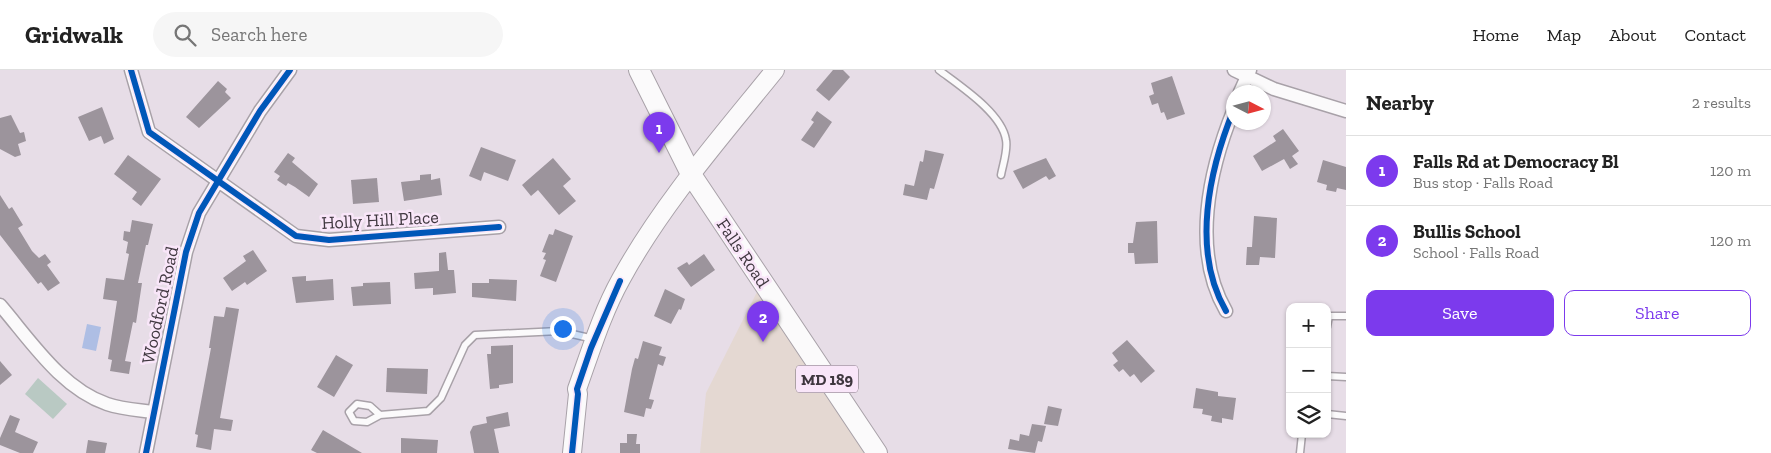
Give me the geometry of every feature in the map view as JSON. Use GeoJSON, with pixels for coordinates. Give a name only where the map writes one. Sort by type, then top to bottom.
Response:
{"type":"FeatureCollection","features":[{"type":"Feature","properties":{"kind":"main road","name":"Falls Road"},"geometry":{"type":"LineString","coordinates":[[638,70],[692,176],[877,453]]}},
{"type":"Feature","properties":{"kind":"main road"},"geometry":{"type":"LineString","coordinates":[[572,453],[577,389],[595,339],[620,281],[648,233],[775,70]]}},
{"type":"Feature","properties":{"kind":"street","name":"Holly Hill Place"},"geometry":{"type":"LineString","coordinates":[[131,70],[149,132],[296,236],[329,240],[499,227]]}},
{"type":"Feature","properties":{"kind":"street","name":"Woodford Road"},"geometry":{"type":"LineString","coordinates":[[146,453],[186,252],[200,213],[260,110],[290,70]]}},
{"type":"Feature","properties":{"kind":"street"},"geometry":{"type":"LineString","coordinates":[[1234,70],[1248,74],[1274,89],[1346,111]]}},
{"type":"Feature","properties":{"kind":"street"},"geometry":{"type":"LineString","coordinates":[[1226,128],[1219,145],[1207,206],[1210,266],[1216,295],[1226,311]]}},
{"type":"Feature","properties":{"kind":"street"},"geometry":{"type":"LineString","coordinates":[[0,305],[52,365],[80,391],[108,404],[153,412]]}},
{"type":"Feature","properties":{"kind":"lane"},"geometry":{"type":"LineString","coordinates":[[940,70],[978,100],[1000,124],[1007,140],[1001,175]]}},
{"type":"Feature","properties":{"kind":"lane"},"geometry":{"type":"LineString","coordinates":[[1331,316],[1346,316]]}},
{"type":"Feature","properties":{"kind":"lane"},"geometry":{"type":"LineString","coordinates":[[380,414],[428,411],[441,398],[465,345],[475,335],[559,331],[595,339]]}},
{"type":"Feature","properties":{"kind":"lane"},"geometry":{"type":"LineString","coordinates":[[1331,376],[1346,378]]}},
{"type":"Feature","properties":{"kind":"lane"},"geometry":{"type":"LineString","coordinates":[[1331,414],[1346,416]]}},
{"type":"Feature","properties":{"kind":"lane"},"geometry":{"type":"LineString","coordinates":[[1300,453],[1302,438]]}},
{"type":"Feature","properties":{"kind":"shaded area"},"geometry":{"type":"Polygon","coordinates":[[[757,292],[877,453],[700,453],[706,393],[757,292]]]}},
{"type":"Feature","properties":{"kind":"shaded area"},"geometry":{"type":"Polygon","coordinates":[[[38,378],[67,404],[53,419],[25,394],[38,378]]]}},
{"type":"Feature","properties":{"kind":"water"},"geometry":{"type":"Polygon","coordinates":[[[87,324],[101,327],[96,351],[82,348],[87,324]]]}},
{"type":"Feature","properties":{"kind":"building"},"geometry":{"type":"Polygon","coordinates":[[[833,70],[843,70],[850,77],[829,101],[816,90],[833,70]]]}},
{"type":"Feature","properties":{"kind":"building"},"geometry":{"type":"Polygon","coordinates":[[[1172,76],[1185,114],[1167,120],[1164,112],[1161,113],[1158,103],[1152,105],[1149,96],[1154,94],[1151,83],[1172,76]]]}},
{"type":"Feature","properties":{"kind":"building"},"geometry":{"type":"Polygon","coordinates":[[[218,81],[227,89],[225,92],[231,98],[199,128],[186,117],[218,81]]]}},
{"type":"Feature","properties":{"kind":"building"},"geometry":{"type":"Polygon","coordinates":[[[102,107],[114,139],[104,144],[101,136],[89,141],[78,117],[102,107]]]}},
{"type":"Feature","properties":{"kind":"building"},"geometry":{"type":"Polygon","coordinates":[[[817,111],[832,122],[814,148],[801,140],[814,122],[811,120],[817,111]]]}},
{"type":"Feature","properties":{"kind":"building"},"geometry":{"type":"Polygon","coordinates":[[[11,115],[20,133],[24,132],[26,141],[18,144],[21,155],[15,157],[0,149],[0,118],[11,115]]]}},
{"type":"Feature","properties":{"kind":"building"},"geometry":{"type":"Polygon","coordinates":[[[1283,129],[1299,151],[1292,156],[1298,164],[1290,169],[1284,159],[1262,171],[1253,156],[1276,141],[1273,136],[1283,129]]]}},
{"type":"Feature","properties":{"kind":"building"},"geometry":{"type":"Polygon","coordinates":[[[481,147],[516,160],[508,181],[484,172],[481,181],[469,176],[481,147]]]}},
{"type":"Feature","properties":{"kind":"building"},"geometry":{"type":"Polygon","coordinates":[[[925,150],[944,154],[934,189],[930,188],[927,200],[903,195],[905,184],[914,186],[920,161],[923,162],[925,150]]]}},
{"type":"Feature","properties":{"kind":"building"},"geometry":{"type":"Polygon","coordinates":[[[288,153],[295,158],[292,162],[318,184],[309,197],[288,183],[286,186],[277,180],[280,176],[274,172],[288,153]]]}},
{"type":"Feature","properties":{"kind":"building"},"geometry":{"type":"Polygon","coordinates":[[[128,155],[161,179],[141,206],[132,199],[137,192],[114,174],[128,155]]]}},
{"type":"Feature","properties":{"kind":"building"},"geometry":{"type":"Polygon","coordinates":[[[553,158],[571,179],[563,186],[576,201],[559,215],[538,190],[531,196],[522,185],[553,158]]]}},
{"type":"Feature","properties":{"kind":"building"},"geometry":{"type":"Polygon","coordinates":[[[1046,158],[1056,176],[1049,180],[1046,176],[1023,189],[1013,171],[1046,158]]]}},
{"type":"Feature","properties":{"kind":"building"},"geometry":{"type":"Polygon","coordinates":[[[1323,160],[1346,167],[1346,190],[1337,188],[1336,192],[1326,190],[1327,185],[1317,182],[1323,160]]]}},
{"type":"Feature","properties":{"kind":"building"},"geometry":{"type":"Polygon","coordinates":[[[431,174],[431,180],[440,178],[442,195],[404,201],[401,182],[420,180],[420,175],[431,174]]]}},
{"type":"Feature","properties":{"kind":"building"},"geometry":{"type":"Polygon","coordinates":[[[377,178],[379,202],[353,204],[351,180],[377,178]]]}},
{"type":"Feature","properties":{"kind":"building"},"geometry":{"type":"Polygon","coordinates":[[[0,195],[9,209],[12,207],[23,225],[18,228],[32,251],[39,258],[45,254],[51,262],[47,265],[60,283],[48,291],[41,282],[38,284],[0,235],[0,195]]]}},
{"type":"Feature","properties":{"kind":"building"},"geometry":{"type":"Polygon","coordinates":[[[1254,216],[1277,218],[1275,258],[1260,257],[1259,265],[1246,265],[1247,247],[1252,247],[1254,216]]]}},
{"type":"Feature","properties":{"kind":"building"},"geometry":{"type":"Polygon","coordinates":[[[132,220],[153,224],[148,245],[146,245],[138,283],[142,283],[136,323],[133,322],[125,361],[131,362],[129,374],[110,371],[112,360],[108,359],[117,301],[103,299],[106,278],[124,280],[129,254],[126,253],[128,242],[123,240],[124,231],[130,232],[132,220]]]}},
{"type":"Feature","properties":{"kind":"building"},"geometry":{"type":"Polygon","coordinates":[[[1157,221],[1158,263],[1135,264],[1134,253],[1128,253],[1128,243],[1133,243],[1136,222],[1157,221]]]}},
{"type":"Feature","properties":{"kind":"building"},"geometry":{"type":"Polygon","coordinates":[[[555,229],[573,236],[556,282],[540,276],[546,260],[543,259],[546,253],[542,252],[549,234],[553,235],[555,229]]]}},
{"type":"Feature","properties":{"kind":"building"},"geometry":{"type":"Polygon","coordinates":[[[253,250],[267,271],[247,285],[245,282],[232,291],[223,278],[246,261],[243,256],[253,250]]]}},
{"type":"Feature","properties":{"kind":"building"},"geometry":{"type":"Polygon","coordinates":[[[446,252],[448,270],[454,270],[456,293],[433,295],[433,288],[415,289],[414,273],[439,271],[439,253],[446,252]]]}},
{"type":"Feature","properties":{"kind":"building"},"geometry":{"type":"Polygon","coordinates":[[[704,254],[715,270],[691,287],[677,268],[687,262],[689,265],[704,254]]]}},
{"type":"Feature","properties":{"kind":"building"},"geometry":{"type":"Polygon","coordinates":[[[306,276],[306,281],[333,279],[334,300],[296,303],[292,277],[306,276]]]}},
{"type":"Feature","properties":{"kind":"building"},"geometry":{"type":"Polygon","coordinates":[[[489,279],[517,280],[516,301],[472,297],[472,283],[489,283],[489,279]]]}},
{"type":"Feature","properties":{"kind":"building"},"geometry":{"type":"Polygon","coordinates":[[[390,282],[391,304],[353,306],[351,287],[363,286],[363,283],[390,282]]]}},
{"type":"Feature","properties":{"kind":"building"},"geometry":{"type":"Polygon","coordinates":[[[665,289],[685,299],[681,310],[679,309],[671,324],[654,316],[665,289]]]}},
{"type":"Feature","properties":{"kind":"building"},"geometry":{"type":"Polygon","coordinates":[[[226,307],[239,309],[220,418],[233,420],[231,431],[214,429],[211,450],[196,447],[198,435],[195,434],[211,348],[209,348],[214,316],[224,317],[226,307]]]}},
{"type":"Feature","properties":{"kind":"building"},"geometry":{"type":"Polygon","coordinates":[[[1127,340],[1155,371],[1141,383],[1134,374],[1130,377],[1123,369],[1119,372],[1113,365],[1118,361],[1112,353],[1127,340]]]}},
{"type":"Feature","properties":{"kind":"building"},"geometry":{"type":"Polygon","coordinates":[[[643,341],[662,347],[659,355],[666,357],[663,366],[658,364],[649,399],[654,400],[651,409],[646,408],[644,417],[624,412],[632,369],[635,358],[638,359],[643,341]]]}},
{"type":"Feature","properties":{"kind":"building"},"geometry":{"type":"Polygon","coordinates":[[[513,345],[513,383],[499,385],[499,388],[490,389],[487,354],[491,354],[491,346],[513,345]]]}},
{"type":"Feature","properties":{"kind":"building"},"geometry":{"type":"Polygon","coordinates":[[[336,355],[353,365],[334,397],[317,387],[336,355]]]}},
{"type":"Feature","properties":{"kind":"building"},"geometry":{"type":"Polygon","coordinates":[[[0,361],[12,375],[0,385],[0,361]]]}},
{"type":"Feature","properties":{"kind":"building"},"geometry":{"type":"Polygon","coordinates":[[[387,368],[428,369],[427,394],[386,392],[387,368]]]}},
{"type":"Feature","properties":{"kind":"building"},"geometry":{"type":"Polygon","coordinates":[[[1196,388],[1218,392],[1218,396],[1236,398],[1233,420],[1222,418],[1222,423],[1211,421],[1212,416],[1202,414],[1203,409],[1193,408],[1196,388]]]}},
{"type":"Feature","properties":{"kind":"building"},"geometry":{"type":"Polygon","coordinates":[[[1048,406],[1062,409],[1058,426],[1044,424],[1048,406]]]}},
{"type":"Feature","properties":{"kind":"building"},"geometry":{"type":"Polygon","coordinates":[[[508,412],[510,426],[494,429],[499,453],[474,453],[470,432],[473,426],[487,423],[486,417],[508,412]]]}},
{"type":"Feature","properties":{"kind":"building"},"geometry":{"type":"Polygon","coordinates":[[[10,415],[20,419],[15,432],[38,442],[33,453],[20,453],[0,445],[0,438],[10,415]]]}},
{"type":"Feature","properties":{"kind":"building"},"geometry":{"type":"Polygon","coordinates":[[[1032,424],[1046,426],[1042,442],[1038,441],[1035,453],[1008,449],[1010,439],[1019,441],[1020,434],[1029,436],[1032,424]]]}},
{"type":"Feature","properties":{"kind":"building"},"geometry":{"type":"Polygon","coordinates":[[[323,430],[362,453],[317,453],[311,450],[323,430]]]}},
{"type":"Feature","properties":{"kind":"building"},"geometry":{"type":"Polygon","coordinates":[[[627,434],[637,434],[636,444],[640,444],[640,453],[620,453],[620,443],[627,443],[627,434]]]}},
{"type":"Feature","properties":{"kind":"building"},"geometry":{"type":"Polygon","coordinates":[[[401,438],[438,440],[437,453],[401,453],[401,438]]]}},
{"type":"Feature","properties":{"kind":"building"},"geometry":{"type":"Polygon","coordinates":[[[88,440],[107,443],[105,453],[86,453],[88,440]]]}},
{"type":"Feature","properties":{"kind":"cycle path"},"geometry":{"type":"LineString","coordinates":[[131,70],[149,132],[296,236],[329,240],[499,227]]}},
{"type":"Feature","properties":{"kind":"cycle path"},"geometry":{"type":"LineString","coordinates":[[146,453],[186,252],[199,213],[260,111],[290,70]]}},
{"type":"Feature","properties":{"kind":"cycle path"},"geometry":{"type":"LineString","coordinates":[[1226,130],[1211,184],[1207,237],[1209,263],[1215,288],[1226,311]]}},
{"type":"Feature","properties":{"kind":"cycle path"},"geometry":{"type":"LineString","coordinates":[[572,453],[577,389],[591,348],[620,281]]}},
{"type":"Feature","properties":{"kind":"place","name":"Falls Rd at Democracy Bl"},"geometry":{"type":"Point","coordinates":[659,153]}},
{"type":"Feature","properties":{"kind":"place","name":"Bullis School"},"geometry":{"type":"Point","coordinates":[763,342]}}]}
